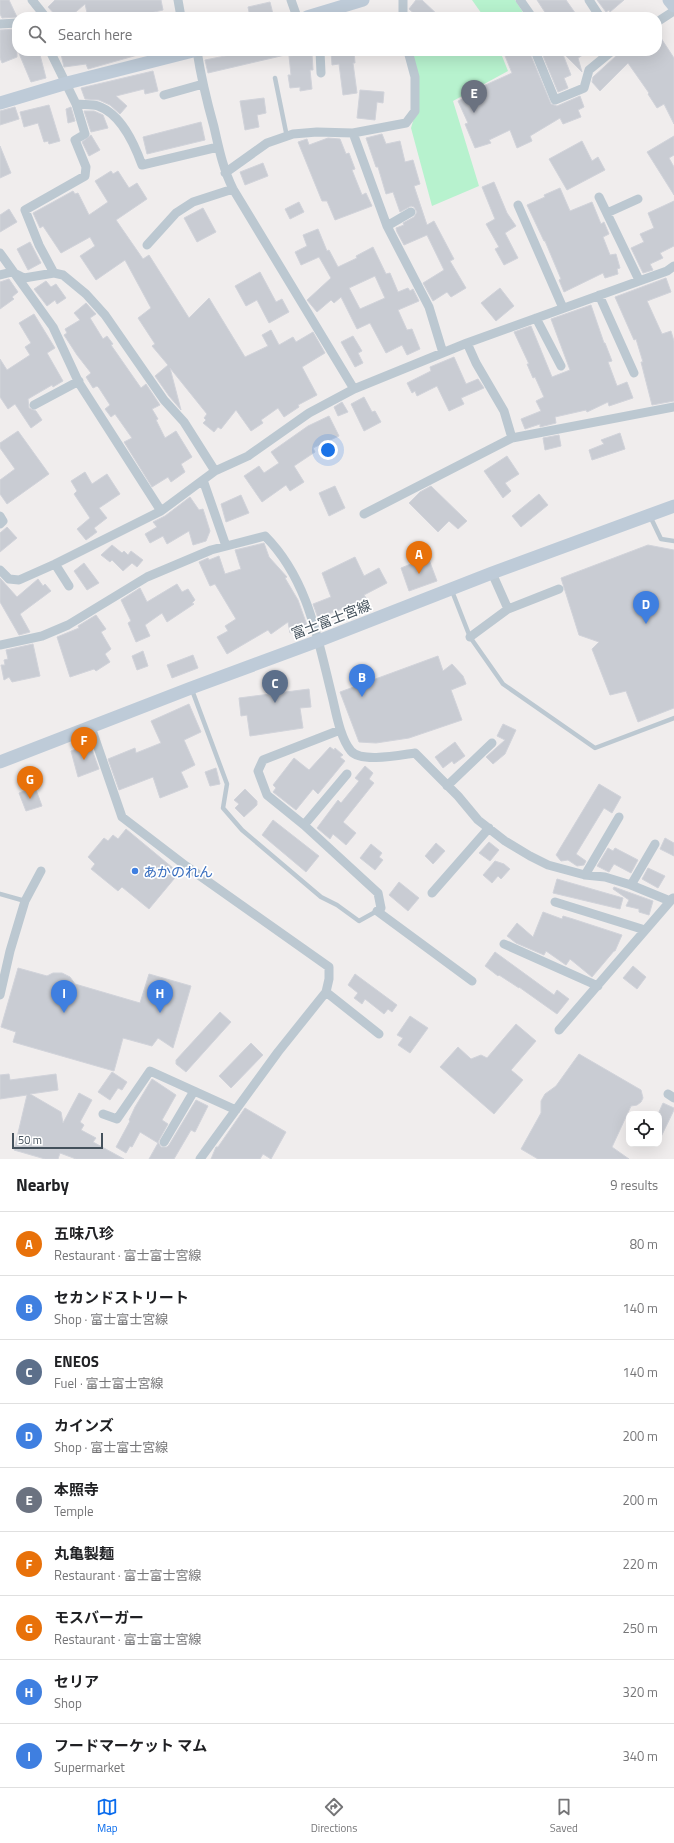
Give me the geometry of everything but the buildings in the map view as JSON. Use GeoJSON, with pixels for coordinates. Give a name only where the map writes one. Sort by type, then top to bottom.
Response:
{"type":"FeatureCollection","features":[{"type":"Feature","properties":{"kind":"main road"},"geometry":{"type":"LineString","coordinates":[[323,12],[363,0]]}},
{"type":"Feature","properties":{"kind":"main road"},"geometry":{"type":"LineString","coordinates":[[668,0],[674,6]]}},
{"type":"Feature","properties":{"kind":"main road"},"geometry":{"type":"LineString","coordinates":[[0,103],[174,56]]}},
{"type":"Feature","properties":{"kind":"main road","name":"富士富士宮線"},"geometry":{"type":"LineString","coordinates":[[0,762],[492,573],[674,506]]}},
{"type":"Feature","properties":{"kind":"street"},"geometry":{"type":"LineString","coordinates":[[32,0],[42,12]]}},
{"type":"Feature","properties":{"kind":"street"},"geometry":{"type":"LineString","coordinates":[[178,0],[180,12]]}},
{"type":"Feature","properties":{"kind":"street"},"geometry":{"type":"LineString","coordinates":[[291,0],[295,12]]}},
{"type":"Feature","properties":{"kind":"street"},"geometry":{"type":"LineString","coordinates":[[403,0],[403,12]]}},
{"type":"Feature","properties":{"kind":"street"},"geometry":{"type":"LineString","coordinates":[[520,0],[528,12]]}},
{"type":"Feature","properties":{"kind":"street"},"geometry":{"type":"LineString","coordinates":[[589,0],[597,12]]}},
{"type":"Feature","properties":{"kind":"street"},"geometry":{"type":"LineString","coordinates":[[662,19],[674,11]]}},
{"type":"Feature","properties":{"kind":"street"},"geometry":{"type":"LineString","coordinates":[[0,24],[12,23]]}},
{"type":"Feature","properties":{"kind":"street"},"geometry":{"type":"LineString","coordinates":[[53,56],[76,104],[85,134],[75,140],[86,167],[85,176],[25,210],[39,245],[54,273]]}},
{"type":"Feature","properties":{"kind":"street"},"geometry":{"type":"LineString","coordinates":[[198,56],[203,84],[225,173],[233,189],[354,389]]}},
{"type":"Feature","properties":{"kind":"street"},"geometry":{"type":"LineString","coordinates":[[320,56],[321,73]]}},
{"type":"Feature","properties":{"kind":"street"},"geometry":{"type":"LineString","coordinates":[[225,173],[267,143],[293,134],[317,132],[353,133],[406,123],[415,111],[415,78],[409,56]]}},
{"type":"Feature","properties":{"kind":"street"},"geometry":{"type":"LineString","coordinates":[[537,56],[555,100],[584,88],[589,70],[606,56]]}},
{"type":"Feature","properties":{"kind":"street"},"geometry":{"type":"LineString","coordinates":[[164,95],[203,84]]}},
{"type":"Feature","properties":{"kind":"street"},"geometry":{"type":"LineString","coordinates":[[76,104],[97,106],[108,111],[122,124],[142,165],[218,147]]}},
{"type":"Feature","properties":{"kind":"street"},"geometry":{"type":"LineString","coordinates":[[353,133],[387,226],[429,307],[443,353]]}},
{"type":"Feature","properties":{"kind":"street"},"geometry":{"type":"LineString","coordinates":[[147,245],[176,213],[187,205],[233,189]]}},
{"type":"Feature","properties":{"kind":"street"},"geometry":{"type":"LineString","coordinates":[[599,197],[639,280]]}},
{"type":"Feature","properties":{"kind":"street"},"geometry":{"type":"LineString","coordinates":[[607,213],[638,199]]}},
{"type":"Feature","properties":{"kind":"street"},"geometry":{"type":"LineString","coordinates":[[518,205],[563,308]]}},
{"type":"Feature","properties":{"kind":"street"},"geometry":{"type":"LineString","coordinates":[[387,226],[411,212]]}},
{"type":"Feature","properties":{"kind":"street"},"geometry":{"type":"LineString","coordinates":[[0,253],[12,272],[53,327],[79,381],[161,511]]}},
{"type":"Feature","properties":{"kind":"street"},"geometry":{"type":"LineString","coordinates":[[0,570],[9,578],[19,580],[55,564],[161,511],[215,471],[248,456],[309,413],[354,389],[467,343],[674,266]]}},
{"type":"Feature","properties":{"kind":"street"},"geometry":{"type":"LineString","coordinates":[[0,275],[12,272],[24,278],[54,273],[63,275],[86,294],[105,315],[164,400],[184,422],[215,471]]}},
{"type":"Feature","properties":{"kind":"street"},"geometry":{"type":"LineString","coordinates":[[599,295],[634,373]]}},
{"type":"Feature","properties":{"kind":"street"},"geometry":{"type":"LineString","coordinates":[[536,318],[561,366]]}},
{"type":"Feature","properties":{"kind":"street"},"geometry":{"type":"LineString","coordinates":[[467,343],[476,363],[504,411],[512,438]]}},
{"type":"Feature","properties":{"kind":"street"},"geometry":{"type":"LineString","coordinates":[[34,405],[79,381]]}},
{"type":"Feature","properties":{"kind":"street"},"geometry":{"type":"LineString","coordinates":[[364,514],[512,438],[674,407]]}},
{"type":"Feature","properties":{"kind":"street"},"geometry":{"type":"LineString","coordinates":[[203,480],[226,546]]}},
{"type":"Feature","properties":{"kind":"street"},"geometry":{"type":"LineString","coordinates":[[0,516],[3,521],[0,524]]}},
{"type":"Feature","properties":{"kind":"street"},"geometry":{"type":"LineString","coordinates":[[0,645],[42,636],[68,624],[147,577],[211,550],[265,536],[296,578],[316,628],[340,730],[351,751],[365,758],[415,753],[448,786],[478,820],[511,844],[548,865],[585,875],[605,877],[672,899],[560,1030]]}},
{"type":"Feature","properties":{"kind":"street"},"geometry":{"type":"LineString","coordinates":[[55,564],[69,586]]}},
{"type":"Feature","properties":{"kind":"street"},"geometry":{"type":"LineString","coordinates":[[492,573],[508,609]]}},
{"type":"Feature","properties":{"kind":"street"},"geometry":{"type":"LineString","coordinates":[[470,637],[508,609],[559,589]]}},
{"type":"Feature","properties":{"kind":"street"},"geometry":{"type":"LineString","coordinates":[[91,727],[122,817],[186,866],[329,967],[330,978],[326,992],[278,1052],[200,1159]]}},
{"type":"Feature","properties":{"kind":"street"},"geometry":{"type":"LineString","coordinates":[[340,730],[263,760],[258,771],[267,795],[304,825],[378,893],[381,908],[377,911],[472,981]]}},
{"type":"Feature","properties":{"kind":"street"},"geometry":{"type":"LineString","coordinates":[[448,786],[492,742]]}},
{"type":"Feature","properties":{"kind":"street"},"geometry":{"type":"LineString","coordinates":[[304,825],[347,774]]}},
{"type":"Feature","properties":{"kind":"street"},"geometry":{"type":"LineString","coordinates":[[585,875],[619,817]]}},
{"type":"Feature","properties":{"kind":"street"},"geometry":{"type":"LineString","coordinates":[[432,893],[489,828]]}},
{"type":"Feature","properties":{"kind":"street"},"geometry":{"type":"LineString","coordinates":[[631,885],[655,844]]}},
{"type":"Feature","properties":{"kind":"street"},"geometry":{"type":"LineString","coordinates":[[0,995],[10,951],[25,901],[41,871]]}},
{"type":"Feature","properties":{"kind":"street"},"geometry":{"type":"LineString","coordinates":[[555,902],[645,930]]}},
{"type":"Feature","properties":{"kind":"street"},"geometry":{"type":"LineString","coordinates":[[504,944],[598,986]]}},
{"type":"Feature","properties":{"kind":"street"},"geometry":{"type":"LineString","coordinates":[[326,992],[379,1034]]}},
{"type":"Feature","properties":{"kind":"street"},"geometry":{"type":"LineString","coordinates":[[103,1114],[117,1119],[150,1071],[236,1110]]}},
{"type":"Feature","properties":{"kind":"street"},"geometry":{"type":"LineString","coordinates":[[164,1142],[194,1091]]}},
{"type":"Feature","properties":{"kind":"lane"},"geometry":{"type":"LineString","coordinates":[[275,78],[287,137]]}},
{"type":"Feature","properties":{"kind":"lane"},"geometry":{"type":"LineString","coordinates":[[649,516],[661,539],[674,541]]}},
{"type":"Feature","properties":{"kind":"lane"},"geometry":{"type":"LineString","coordinates":[[452,589],[470,637],[503,684],[595,748],[674,718]]}},
{"type":"Feature","properties":{"kind":"lane"},"geometry":{"type":"LineString","coordinates":[[191,688],[227,784],[223,808],[242,830],[320,897],[337,905],[360,921],[377,911]]}},
{"type":"Feature","properties":{"kind":"lane"},"geometry":{"type":"LineString","coordinates":[[0,894],[25,901]]}},
{"type":"Feature","properties":{"kind":"green space"},"geometry":{"type":"Polygon","coordinates":[[[472,0],[515,0],[523,12],[480,12],[472,0]]]}},
{"type":"Feature","properties":{"kind":"green space"},"geometry":{"type":"Polygon","coordinates":[[[411,56],[502,56],[508,71],[453,101],[479,186],[432,206],[411,128],[417,108],[411,56]]]}},
{"type":"Feature","properties":{"kind":"place","name":"本照寺"},"geometry":{"type":"Point","coordinates":[474,113]}},
{"type":"Feature","properties":{"kind":"place","name":"五味八珍"},"geometry":{"type":"Point","coordinates":[419,574]}},
{"type":"Feature","properties":{"kind":"place","name":"カインズ"},"geometry":{"type":"Point","coordinates":[646,624]}},
{"type":"Feature","properties":{"kind":"place","name":"セカンドストリート"},"geometry":{"type":"Point","coordinates":[362,697]}},
{"type":"Feature","properties":{"kind":"place","name":"ENEOS"},"geometry":{"type":"Point","coordinates":[275,703]}},
{"type":"Feature","properties":{"kind":"place","name":"丸亀製麺"},"geometry":{"type":"Point","coordinates":[84,760]}},
{"type":"Feature","properties":{"kind":"place","name":"モスバーガー"},"geometry":{"type":"Point","coordinates":[30,799]}},
{"type":"Feature","properties":{"kind":"place","name":"あかのれん"},"geometry":{"type":"Point","coordinates":[135,871]}},
{"type":"Feature","properties":{"kind":"place","name":"フードマーケット マム"},"geometry":{"type":"Point","coordinates":[64,1013]}},
{"type":"Feature","properties":{"kind":"place","name":"セリア"},"geometry":{"type":"Point","coordinates":[160,1013]}}]}
